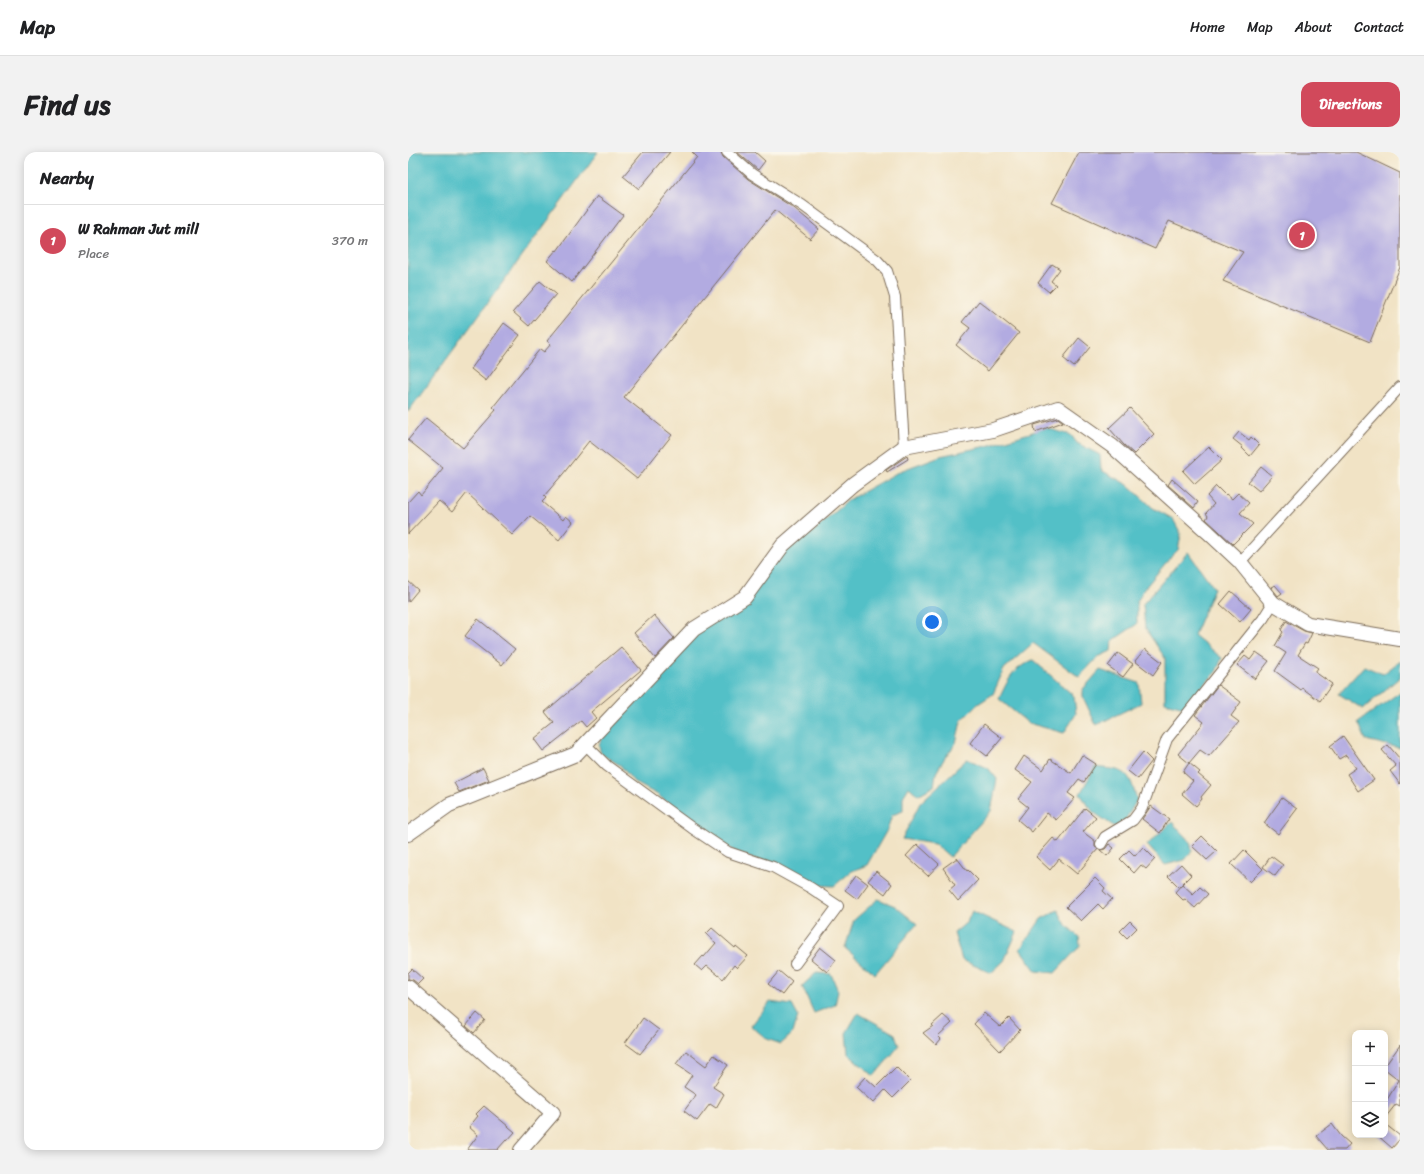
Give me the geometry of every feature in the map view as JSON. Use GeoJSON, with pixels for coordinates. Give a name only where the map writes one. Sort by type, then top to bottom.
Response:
{"type":"FeatureCollection","features":[{"type":"Feature","properties":{"kind":"street"},"geometry":{"type":"LineString","coordinates":[[727,152],[752,174],[802,205],[871,256],[887,271],[895,297],[904,447]]}},
{"type":"Feature","properties":{"kind":"street"},"geometry":{"type":"LineString","coordinates":[[1240,562],[1400,387]]}},
{"type":"Feature","properties":{"kind":"street"},"geometry":{"type":"LineString","coordinates":[[408,834],[449,805],[576,754],[694,629],[744,597],[783,545],[853,484],[904,447],[993,430],[1058,408],[1112,446],[1240,562],[1273,603],[1308,624],[1400,639]]}},
{"type":"Feature","properties":{"kind":"street"},"geometry":{"type":"LineString","coordinates":[[1101,844],[1105,837],[1133,820],[1142,808],[1167,739],[1263,619],[1273,603]]}},
{"type":"Feature","properties":{"kind":"street"},"geometry":{"type":"LineString","coordinates":[[586,745],[606,766],[728,852],[773,866],[838,906],[795,964]]}},
{"type":"Feature","properties":{"kind":"street"},"geometry":{"type":"LineString","coordinates":[[408,987],[553,1113],[521,1150]]}},
{"type":"Feature","properties":{"kind":"water"},"geometry":{"type":"Polygon","coordinates":[[[408,152],[598,152],[408,412],[408,152]]]}},
{"type":"Feature","properties":{"kind":"water"},"geometry":{"type":"Polygon","coordinates":[[[1046,428],[1071,435],[1077,443],[1100,455],[1101,470],[1128,485],[1153,508],[1173,519],[1181,534],[1178,550],[1144,589],[1137,602],[1137,624],[1112,641],[1111,651],[1098,657],[1079,677],[1033,643],[1004,669],[993,694],[978,704],[961,721],[956,743],[936,773],[934,786],[918,795],[909,787],[903,797],[903,811],[892,815],[887,830],[867,865],[852,871],[834,886],[812,885],[734,851],[699,828],[658,795],[634,782],[620,765],[601,754],[599,746],[602,736],[616,720],[648,692],[694,629],[748,596],[781,544],[811,533],[850,499],[900,471],[940,456],[987,446],[1046,428]]]}},
{"type":"Feature","properties":{"kind":"water"},"geometry":{"type":"Polygon","coordinates":[[[1188,552],[1214,588],[1194,635],[1222,658],[1216,672],[1184,707],[1165,702],[1165,658],[1145,628],[1143,604],[1188,552]]]}},
{"type":"Feature","properties":{"kind":"water"},"geometry":{"type":"Polygon","coordinates":[[[1033,660],[1074,696],[1076,714],[1064,733],[1028,723],[999,699],[1015,671],[1033,660]]]}},
{"type":"Feature","properties":{"kind":"water"},"geometry":{"type":"Polygon","coordinates":[[[1400,661],[1400,677],[1363,709],[1339,694],[1364,666],[1383,674],[1400,661]]]}},
{"type":"Feature","properties":{"kind":"water"},"geometry":{"type":"Polygon","coordinates":[[[1100,670],[1139,683],[1141,703],[1096,725],[1083,697],[1083,689],[1100,670]]]}},
{"type":"Feature","properties":{"kind":"water"},"geometry":{"type":"Polygon","coordinates":[[[1400,692],[1400,748],[1366,740],[1358,722],[1400,692]]]}},
{"type":"Feature","properties":{"kind":"water"},"geometry":{"type":"Polygon","coordinates":[[[967,759],[988,768],[997,779],[991,811],[950,857],[935,844],[902,839],[920,803],[967,759]]]}},
{"type":"Feature","properties":{"kind":"water"},"geometry":{"type":"Polygon","coordinates":[[[1095,767],[1113,769],[1124,773],[1131,782],[1134,790],[1137,800],[1124,822],[1115,827],[1093,812],[1080,794],[1095,767]]]}},
{"type":"Feature","properties":{"kind":"water"},"geometry":{"type":"Polygon","coordinates":[[[1172,822],[1190,842],[1192,851],[1185,860],[1165,865],[1147,845],[1172,822]]]}},
{"type":"Feature","properties":{"kind":"water"},"geometry":{"type":"Polygon","coordinates":[[[878,899],[895,906],[917,924],[875,974],[845,948],[854,920],[878,899]]]}},
{"type":"Feature","properties":{"kind":"water"},"geometry":{"type":"Polygon","coordinates":[[[1058,910],[1066,925],[1079,937],[1080,946],[1055,973],[1036,971],[1020,949],[1041,919],[1058,910]]]}},
{"type":"Feature","properties":{"kind":"water"},"geometry":{"type":"Polygon","coordinates":[[[972,911],[1017,932],[1004,961],[991,973],[962,960],[954,933],[967,922],[972,911]]]}},
{"type":"Feature","properties":{"kind":"water"},"geometry":{"type":"Polygon","coordinates":[[[816,973],[831,974],[838,991],[835,1005],[814,1013],[802,986],[816,973]]]}},
{"type":"Feature","properties":{"kind":"water"},"geometry":{"type":"Polygon","coordinates":[[[770,1002],[792,1005],[798,1016],[793,1033],[781,1044],[767,1039],[751,1026],[770,1002]]]}},
{"type":"Feature","properties":{"kind":"water"},"geometry":{"type":"Polygon","coordinates":[[[858,1013],[895,1034],[899,1046],[874,1076],[848,1054],[846,1033],[858,1013]]]}},
{"type":"Feature","properties":{"kind":"building"},"geometry":{"type":"Polygon","coordinates":[[[643,152],[670,152],[639,189],[623,176],[643,152]]]}},
{"type":"Feature","properties":{"kind":"building"},"geometry":{"type":"Polygon","coordinates":[[[692,152],[721,152],[723,157],[748,179],[794,208],[819,229],[810,239],[775,210],[624,397],[672,435],[637,479],[589,441],[544,496],[546,498],[542,502],[563,520],[566,516],[573,522],[559,540],[530,516],[512,535],[467,493],[452,512],[439,501],[408,534],[408,502],[418,491],[421,495],[443,468],[408,440],[426,418],[463,448],[496,410],[493,407],[540,349],[544,352],[551,344],[547,341],[697,157],[692,152]]]}},
{"type":"Feature","properties":{"kind":"building"},"geometry":{"type":"Polygon","coordinates":[[[737,152],[755,152],[765,161],[758,170],[737,152]]]}},
{"type":"Feature","properties":{"kind":"building"},"geometry":{"type":"Polygon","coordinates":[[[1079,152],[1356,152],[1400,173],[1400,267],[1370,342],[1223,281],[1243,252],[1169,221],[1155,249],[1052,203],[1079,152]]]}},
{"type":"Feature","properties":{"kind":"building"},"geometry":{"type":"Polygon","coordinates":[[[597,196],[623,215],[572,282],[547,261],[556,250],[557,251],[597,196]]]}},
{"type":"Feature","properties":{"kind":"building"},"geometry":{"type":"Polygon","coordinates":[[[1052,264],[1060,269],[1051,281],[1056,285],[1049,292],[1038,283],[1052,264]]]}},
{"type":"Feature","properties":{"kind":"building"},"geometry":{"type":"Polygon","coordinates":[[[540,281],[556,294],[529,326],[513,312],[540,281]]]}},
{"type":"Feature","properties":{"kind":"building"},"geometry":{"type":"Polygon","coordinates":[[[979,301],[1019,333],[988,371],[956,345],[970,328],[962,322],[979,301]]]}},
{"type":"Feature","properties":{"kind":"building"},"geometry":{"type":"Polygon","coordinates":[[[504,323],[520,335],[486,381],[471,369],[504,323]]]}},
{"type":"Feature","properties":{"kind":"building"},"geometry":{"type":"Polygon","coordinates":[[[1079,338],[1090,347],[1074,367],[1063,358],[1079,338]]]}},
{"type":"Feature","properties":{"kind":"building"},"geometry":{"type":"Polygon","coordinates":[[[1130,408],[1154,434],[1134,454],[1109,428],[1130,408]]]}},
{"type":"Feature","properties":{"kind":"building"},"geometry":{"type":"Polygon","coordinates":[[[1058,418],[1063,422],[1035,432],[1034,425],[1058,418]]]}},
{"type":"Feature","properties":{"kind":"building"},"geometry":{"type":"Polygon","coordinates":[[[1239,432],[1249,440],[1251,437],[1259,445],[1250,456],[1242,448],[1243,447],[1233,439],[1239,432]]]}},
{"type":"Feature","properties":{"kind":"building"},"geometry":{"type":"Polygon","coordinates":[[[1209,447],[1222,460],[1195,484],[1183,471],[1209,447]]]}},
{"type":"Feature","properties":{"kind":"building"},"geometry":{"type":"Polygon","coordinates":[[[907,456],[908,459],[887,472],[886,470],[907,456]]]}},
{"type":"Feature","properties":{"kind":"building"},"geometry":{"type":"Polygon","coordinates":[[[1261,467],[1272,476],[1259,491],[1248,482],[1261,467]]]}},
{"type":"Feature","properties":{"kind":"building"},"geometry":{"type":"Polygon","coordinates":[[[1172,479],[1198,502],[1194,508],[1168,485],[1172,479]]]}},
{"type":"Feature","properties":{"kind":"building"},"geometry":{"type":"Polygon","coordinates":[[[1216,486],[1225,495],[1226,494],[1232,499],[1238,493],[1249,503],[1240,513],[1253,524],[1233,544],[1206,519],[1208,516],[1206,513],[1214,504],[1207,496],[1216,486]]]}},
{"type":"Feature","properties":{"kind":"building"},"geometry":{"type":"Polygon","coordinates":[[[408,581],[418,590],[408,602],[408,581]]]}},
{"type":"Feature","properties":{"kind":"building"},"geometry":{"type":"Polygon","coordinates":[[[1275,585],[1282,593],[1278,596],[1271,587],[1275,585]]]}},
{"type":"Feature","properties":{"kind":"building"},"geometry":{"type":"Polygon","coordinates":[[[1231,591],[1251,609],[1240,622],[1220,604],[1231,591]]]}},
{"type":"Feature","properties":{"kind":"building"},"geometry":{"type":"Polygon","coordinates":[[[654,615],[674,638],[655,658],[634,633],[654,615]]]}},
{"type":"Feature","properties":{"kind":"building"},"geometry":{"type":"Polygon","coordinates":[[[478,619],[515,649],[502,665],[465,636],[478,619]]]}},
{"type":"Feature","properties":{"kind":"building"},"geometry":{"type":"Polygon","coordinates":[[[1286,621],[1304,631],[1312,633],[1307,644],[1305,643],[1298,655],[1318,668],[1315,672],[1332,684],[1320,701],[1302,688],[1301,690],[1275,671],[1286,653],[1275,646],[1283,632],[1281,630],[1286,621]]]}},
{"type":"Feature","properties":{"kind":"building"},"geometry":{"type":"Polygon","coordinates":[[[621,647],[641,670],[591,712],[596,718],[586,727],[581,721],[543,751],[534,739],[554,723],[545,712],[621,647]]]}},
{"type":"Feature","properties":{"kind":"building"},"geometry":{"type":"Polygon","coordinates":[[[1145,649],[1162,662],[1153,675],[1135,661],[1145,649]]]}},
{"type":"Feature","properties":{"kind":"building"},"geometry":{"type":"Polygon","coordinates":[[[1256,652],[1269,661],[1255,679],[1237,665],[1245,656],[1250,660],[1256,652]]]}},
{"type":"Feature","properties":{"kind":"building"},"geometry":{"type":"Polygon","coordinates":[[[1118,653],[1133,664],[1123,677],[1108,666],[1118,653]]]}},
{"type":"Feature","properties":{"kind":"building"},"geometry":{"type":"Polygon","coordinates":[[[1218,685],[1241,702],[1231,716],[1239,722],[1209,756],[1200,750],[1189,763],[1178,754],[1204,722],[1195,715],[1218,685]]]}},
{"type":"Feature","properties":{"kind":"building"},"geometry":{"type":"Polygon","coordinates":[[[984,724],[1002,738],[987,756],[970,743],[984,724]]]}},
{"type":"Feature","properties":{"kind":"building"},"geometry":{"type":"Polygon","coordinates":[[[1343,736],[1374,780],[1358,791],[1347,774],[1356,768],[1346,755],[1339,759],[1330,746],[1343,736]]]}},
{"type":"Feature","properties":{"kind":"building"},"geometry":{"type":"Polygon","coordinates":[[[1388,745],[1400,759],[1400,784],[1390,771],[1396,766],[1382,750],[1388,745]]]}},
{"type":"Feature","properties":{"kind":"building"},"geometry":{"type":"Polygon","coordinates":[[[1143,752],[1152,761],[1138,779],[1128,771],[1143,752]]]}},
{"type":"Feature","properties":{"kind":"building"},"geometry":{"type":"Polygon","coordinates":[[[1082,755],[1096,764],[1084,782],[1079,779],[1068,793],[1075,798],[1056,820],[1047,813],[1032,832],[1018,820],[1028,807],[1018,799],[1032,782],[1015,770],[1024,756],[1043,770],[1050,759],[1071,773],[1082,755]]]}},
{"type":"Feature","properties":{"kind":"building"},"geometry":{"type":"Polygon","coordinates":[[[1189,763],[1200,772],[1198,774],[1211,785],[1196,806],[1182,794],[1193,781],[1183,772],[1189,763]]]}},
{"type":"Feature","properties":{"kind":"building"},"geometry":{"type":"Polygon","coordinates":[[[483,768],[489,780],[459,792],[454,783],[483,768]]]}},
{"type":"Feature","properties":{"kind":"building"},"geometry":{"type":"Polygon","coordinates":[[[1282,798],[1297,809],[1278,834],[1264,823],[1282,798]]]}},
{"type":"Feature","properties":{"kind":"building"},"geometry":{"type":"Polygon","coordinates":[[[1151,806],[1169,819],[1160,833],[1142,819],[1151,806]]]}},
{"type":"Feature","properties":{"kind":"building"},"geometry":{"type":"Polygon","coordinates":[[[1085,808],[1096,817],[1083,832],[1095,841],[1095,847],[1098,849],[1077,874],[1059,859],[1050,870],[1036,857],[1053,838],[1058,842],[1085,808]]]}},
{"type":"Feature","properties":{"kind":"building"},"geometry":{"type":"Polygon","coordinates":[[[1202,836],[1217,851],[1207,860],[1192,846],[1202,836]]]}},
{"type":"Feature","properties":{"kind":"building"},"geometry":{"type":"Polygon","coordinates":[[[917,844],[939,864],[928,876],[906,856],[917,844]]]}},
{"type":"Feature","properties":{"kind":"building"},"geometry":{"type":"Polygon","coordinates":[[[1109,844],[1114,848],[1107,856],[1100,850],[1105,849],[1109,844]]]}},
{"type":"Feature","properties":{"kind":"building"},"geometry":{"type":"Polygon","coordinates":[[[1143,847],[1155,859],[1146,869],[1141,865],[1134,873],[1120,859],[1129,850],[1135,856],[1143,847]]]}},
{"type":"Feature","properties":{"kind":"building"},"geometry":{"type":"Polygon","coordinates":[[[1244,850],[1263,869],[1250,882],[1231,864],[1244,850]]]}},
{"type":"Feature","properties":{"kind":"building"},"geometry":{"type":"Polygon","coordinates":[[[1271,856],[1283,865],[1275,876],[1263,867],[1271,856]]]}},
{"type":"Feature","properties":{"kind":"building"},"geometry":{"type":"Polygon","coordinates":[[[957,858],[967,871],[968,870],[978,880],[958,901],[949,890],[955,885],[943,868],[957,858]]]}},
{"type":"Feature","properties":{"kind":"building"},"geometry":{"type":"Polygon","coordinates":[[[1181,864],[1191,875],[1179,887],[1168,876],[1181,864]]]}},
{"type":"Feature","properties":{"kind":"building"},"geometry":{"type":"Polygon","coordinates":[[[876,871],[892,884],[885,894],[868,881],[876,871]]]}},
{"type":"Feature","properties":{"kind":"building"},"geometry":{"type":"Polygon","coordinates":[[[856,875],[868,884],[857,899],[845,890],[856,875]]]}},
{"type":"Feature","properties":{"kind":"building"},"geometry":{"type":"Polygon","coordinates":[[[1095,878],[1105,888],[1103,891],[1112,899],[1103,909],[1098,904],[1081,921],[1066,907],[1095,878]]]}},
{"type":"Feature","properties":{"kind":"building"},"geometry":{"type":"Polygon","coordinates":[[[1182,884],[1193,894],[1200,887],[1208,894],[1195,908],[1185,899],[1183,900],[1175,892],[1182,884]]]}},
{"type":"Feature","properties":{"kind":"building"},"geometry":{"type":"Polygon","coordinates":[[[1130,921],[1137,928],[1127,938],[1120,931],[1130,921]]]}},
{"type":"Feature","properties":{"kind":"building"},"geometry":{"type":"Polygon","coordinates":[[[712,928],[735,948],[736,946],[748,956],[737,968],[734,965],[723,979],[707,966],[702,971],[695,965],[716,943],[706,934],[712,928]]]}},
{"type":"Feature","properties":{"kind":"building"},"geometry":{"type":"Polygon","coordinates":[[[820,947],[836,960],[827,972],[811,959],[820,947]]]}},
{"type":"Feature","properties":{"kind":"building"},"geometry":{"type":"Polygon","coordinates":[[[412,969],[423,979],[418,984],[413,980],[408,979],[408,973],[412,969]]]}},
{"type":"Feature","properties":{"kind":"building"},"geometry":{"type":"Polygon","coordinates":[[[779,971],[792,982],[782,995],[768,984],[779,971]]]}},
{"type":"Feature","properties":{"kind":"building"},"geometry":{"type":"Polygon","coordinates":[[[477,1013],[485,1020],[474,1033],[466,1026],[477,1013]]]}},
{"type":"Feature","properties":{"kind":"building"},"geometry":{"type":"Polygon","coordinates":[[[984,1013],[1000,1027],[1009,1018],[1020,1030],[1000,1051],[974,1024],[984,1013]]]}},
{"type":"Feature","properties":{"kind":"building"},"geometry":{"type":"Polygon","coordinates":[[[943,1015],[952,1023],[938,1036],[941,1039],[936,1045],[923,1033],[933,1026],[932,1025],[943,1015]]]}},
{"type":"Feature","properties":{"kind":"building"},"geometry":{"type":"Polygon","coordinates":[[[643,1018],[659,1030],[640,1054],[625,1043],[643,1018]]]}},
{"type":"Feature","properties":{"kind":"building"},"geometry":{"type":"Polygon","coordinates":[[[1400,1045],[1400,1106],[1396,1104],[1388,1114],[1388,1098],[1399,1080],[1388,1071],[1388,1062],[1400,1045]]]}},
{"type":"Feature","properties":{"kind":"building"},"geometry":{"type":"Polygon","coordinates":[[[686,1051],[706,1066],[714,1055],[728,1065],[713,1087],[724,1094],[716,1108],[710,1104],[697,1121],[684,1111],[696,1095],[684,1087],[692,1075],[676,1064],[686,1051]]]}},
{"type":"Feature","properties":{"kind":"building"},"geometry":{"type":"Polygon","coordinates":[[[896,1067],[910,1081],[893,1098],[885,1090],[873,1103],[856,1087],[865,1077],[876,1087],[896,1067]]]}},
{"type":"Feature","properties":{"kind":"building"},"geometry":{"type":"Polygon","coordinates":[[[484,1106],[515,1132],[497,1150],[467,1150],[478,1135],[469,1127],[478,1116],[476,1114],[484,1106]]]}},
{"type":"Feature","properties":{"kind":"building"},"geometry":{"type":"Polygon","coordinates":[[[1332,1124],[1341,1136],[1350,1144],[1345,1150],[1328,1150],[1316,1136],[1332,1124]]]}},
{"type":"Feature","properties":{"kind":"building"},"geometry":{"type":"Polygon","coordinates":[[[1388,1126],[1400,1136],[1400,1139],[1392,1148],[1380,1138],[1388,1138],[1388,1126]]]}},
{"type":"Feature","properties":{"kind":"place","name":"W Rahman Jut mill"},"geometry":{"type":"Point","coordinates":[1302,235]}}]}
